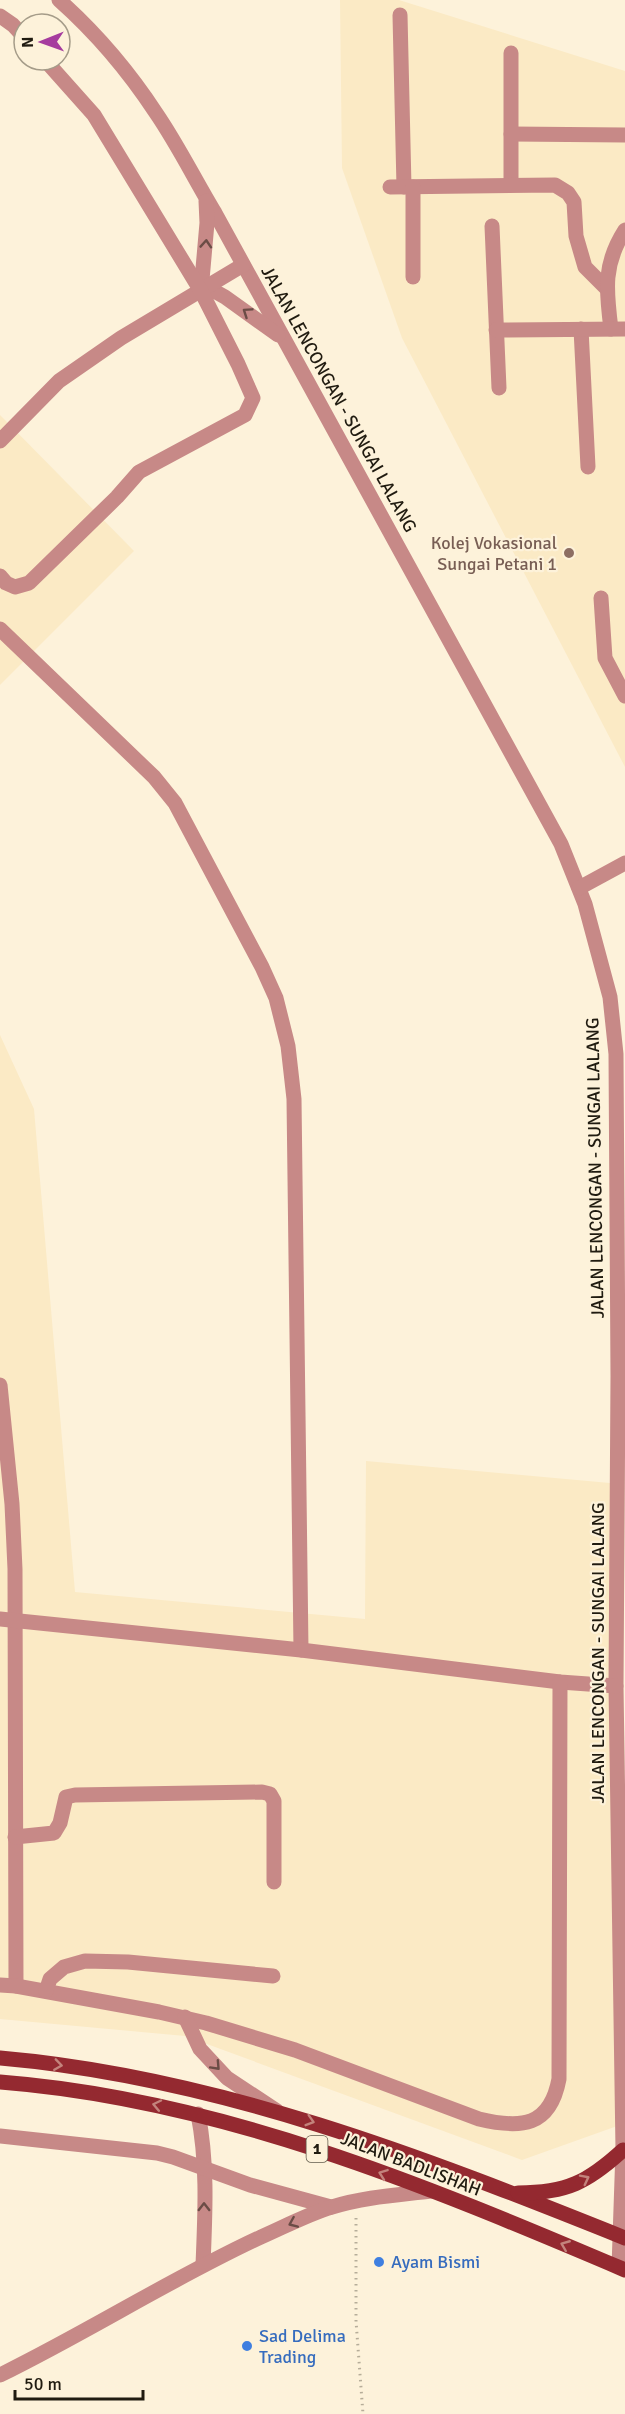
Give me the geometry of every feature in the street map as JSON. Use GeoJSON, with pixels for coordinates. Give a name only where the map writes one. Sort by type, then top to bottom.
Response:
{"type":"FeatureCollection","features":[{"type":"Feature","properties":{"kind":"main road","name":"JALAN BADLISHAH"},"geometry":{"type":"LineString","coordinates":[[0,2058],[120,2074],[184,2086],[277,2110],[383,2146],[623,2237]]}},
{"type":"Feature","properties":{"kind":"main road","name":"JALAN BADLISHAH"},"geometry":{"type":"LineString","coordinates":[[0,2082],[135,2101],[198,2114],[289,2139],[431,2191],[622,2269]]}},
{"type":"Feature","properties":{"kind":"main road"},"geometry":{"type":"LineString","coordinates":[[508,2193],[536,2193],[569,2187],[624,2157]]}},
{"type":"Feature","properties":{"kind":"street","name":"JALAN LENCONGAN - SUNGAI LALANG"},"geometry":{"type":"LineString","coordinates":[[59,0],[75,14],[112,56],[156,112],[206,197],[561,844],[579,888],[610,997],[615,1035],[620,1601],[616,1686],[624,2157],[622,2269]]}},
{"type":"Feature","properties":{"kind":"street"},"geometry":{"type":"LineString","coordinates":[[400,15],[402,187],[413,277]]}},
{"type":"Feature","properties":{"kind":"street"},"geometry":{"type":"LineString","coordinates":[[511,53],[511,185]]}},
{"type":"Feature","properties":{"kind":"street"},"geometry":{"type":"LineString","coordinates":[[0,576],[6,583],[15,587],[29,583],[117,497],[139,472],[245,415],[253,398],[204,289],[94,115],[56,72]]}},
{"type":"Feature","properties":{"kind":"street"},"geometry":{"type":"LineString","coordinates":[[511,134],[625,135]]}},
{"type":"Feature","properties":{"kind":"street"},"geometry":{"type":"LineString","coordinates":[[402,187],[555,185],[568,193],[574,202],[576,236],[585,267],[606,288]]}},
{"type":"Feature","properties":{"kind":"street"},"geometry":{"type":"LineString","coordinates":[[204,289],[206,197]]}},
{"type":"Feature","properties":{"kind":"street"},"geometry":{"type":"LineString","coordinates":[[492,226],[499,388]]}},
{"type":"Feature","properties":{"kind":"street"},"geometry":{"type":"LineString","coordinates":[[496,330],[618,329],[606,288],[613,248],[625,230]]}},
{"type":"Feature","properties":{"kind":"street"},"geometry":{"type":"LineString","coordinates":[[0,441],[59,381],[121,338],[243,266]]}},
{"type":"Feature","properties":{"kind":"street"},"geometry":{"type":"LineString","coordinates":[[204,289],[255,317],[285,341]]}},
{"type":"Feature","properties":{"kind":"street"},"geometry":{"type":"LineString","coordinates":[[581,329],[588,467]]}},
{"type":"Feature","properties":{"kind":"street"},"geometry":{"type":"LineString","coordinates":[[601,598],[605,658],[625,696]]}},
{"type":"Feature","properties":{"kind":"street"},"geometry":{"type":"LineString","coordinates":[[0,629],[154,777],[176,803],[276,998],[288,1046],[294,1099],[301,1650]]}},
{"type":"Feature","properties":{"kind":"street"},"geometry":{"type":"LineString","coordinates":[[579,888],[625,863]]}},
{"type":"Feature","properties":{"kind":"street"},"geometry":{"type":"LineString","coordinates":[[0,1385],[12,1504],[15,1569],[7,1620],[15,1837],[16,1986]]}},
{"type":"Feature","properties":{"kind":"street"},"geometry":{"type":"LineString","coordinates":[[7,1620],[301,1650],[560,1682],[616,1686]]}},
{"type":"Feature","properties":{"kind":"street"},"geometry":{"type":"LineString","coordinates":[[0,1985],[46,1991],[185,2017],[296,2050],[479,2119],[508,2125],[536,2119],[554,2099],[559,2079],[560,1682]]}},
{"type":"Feature","properties":{"kind":"street"},"geometry":{"type":"LineString","coordinates":[[15,1837],[54,1833],[60,1823],[66,1797],[75,1795],[262,1792],[270,1794],[274,1801],[274,1882]]}},
{"type":"Feature","properties":{"kind":"street"},"geometry":{"type":"LineString","coordinates":[[46,1991],[50,1979],[64,1967],[85,1961],[128,1962],[273,1976]]}},
{"type":"Feature","properties":{"kind":"street"},"geometry":{"type":"LineString","coordinates":[[185,2017],[200,2049],[227,2078],[277,2110]]}},
{"type":"Feature","properties":{"kind":"street"},"geometry":{"type":"LineString","coordinates":[[198,2114],[203,2141],[204,2168],[203,2265]]}},
{"type":"Feature","properties":{"kind":"street"},"geometry":{"type":"LineString","coordinates":[[0,2136],[139,2150],[173,2157],[250,2186],[331,2207]]}},
{"type":"Feature","properties":{"kind":"street"},"geometry":{"type":"LineString","coordinates":[[0,2375],[41,2355],[203,2265],[331,2207],[356,2201],[431,2191]]}},
{"type":"Feature","properties":{"kind":"path"},"geometry":{"type":"LineString","coordinates":[[356,2201],[356,2321],[363,2414]]}},
{"type":"Feature","properties":{"kind":"shaded area","name":"Kolej Vokasional Sungai Petani 1"},"geometry":{"type":"Polygon","coordinates":[[[340,0],[399,0],[625,71],[625,767],[402,338],[342,168],[340,0]]]}},
{"type":"Feature","properties":{"kind":"shaded area"},"geometry":{"type":"Polygon","coordinates":[[[0,415],[134,551],[0,685],[0,415]]]}},
{"type":"Feature","properties":{"kind":"shaded area"},"geometry":{"type":"Polygon","coordinates":[[[0,1035],[34,1109],[75,1592],[365,1619],[366,1461],[621,1484],[620,2125],[522,2160],[185,2036],[0,2019],[0,1035]]]}},
{"type":"Feature","properties":{"kind":"place","name":"Kolej Vokasional Sungai Petani 1"},"geometry":{"type":"Point","coordinates":[569,553]}},
{"type":"Feature","properties":{"kind":"place","name":"Ayam Bismi"},"geometry":{"type":"Point","coordinates":[379,2262]}},
{"type":"Feature","properties":{"kind":"place","name":"Sad Delima Trading"},"geometry":{"type":"Point","coordinates":[247,2346]}}]}
